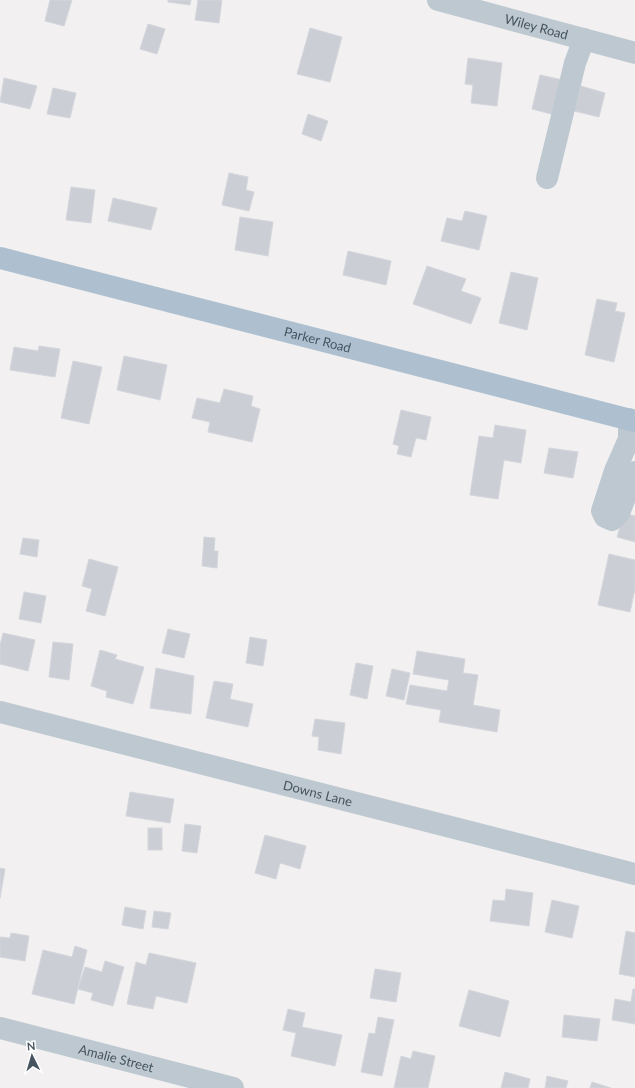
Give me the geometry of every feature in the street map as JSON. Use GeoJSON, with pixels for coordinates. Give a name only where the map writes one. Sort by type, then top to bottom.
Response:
{"type":"FeatureCollection","features":[{"type":"Feature","properties":{"kind":"main road","name":"Parker Road"},"geometry":{"type":"LineString","coordinates":[[0,258],[632,420]]}},
{"type":"Feature","properties":{"kind":"street","name":"Wiley Road"},"geometry":{"type":"LineString","coordinates":[[438,0],[635,53]]}},
{"type":"Feature","properties":{"kind":"street"},"geometry":{"type":"LineString","coordinates":[[547,178],[575,63],[584,39]]}},
{"type":"Feature","properties":{"kind":"street"},"geometry":{"type":"LineString","coordinates":[[632,420],[629,439],[615,471],[602,511],[606,517],[612,520],[619,513],[635,472]]}},
{"type":"Feature","properties":{"kind":"street","name":"Downs Lane"},"geometry":{"type":"LineString","coordinates":[[0,712],[635,874]]}},
{"type":"Feature","properties":{"kind":"street","name":"Amalie Street"},"geometry":{"type":"LineString","coordinates":[[0,1028],[233,1088]]}},
{"type":"Feature","properties":{"kind":"building"},"geometry":{"type":"Polygon","coordinates":[[[50,0],[72,0],[64,26],[45,21],[50,0]]]}},
{"type":"Feature","properties":{"kind":"building"},"geometry":{"type":"Polygon","coordinates":[[[168,0],[191,0],[190,5],[168,2],[168,0]]]}},
{"type":"Feature","properties":{"kind":"building"},"geometry":{"type":"Polygon","coordinates":[[[198,0],[222,0],[219,23],[195,20],[198,0]]]}},
{"type":"Feature","properties":{"kind":"building"},"geometry":{"type":"Polygon","coordinates":[[[148,24],[165,29],[157,54],[140,49],[148,24]]]}},
{"type":"Feature","properties":{"kind":"building"},"geometry":{"type":"Polygon","coordinates":[[[310,28],[342,37],[330,82],[297,74],[310,28]]]}},
{"type":"Feature","properties":{"kind":"building"},"geometry":{"type":"Polygon","coordinates":[[[468,58],[502,63],[497,106],[471,103],[473,85],[465,84],[468,58]]]}},
{"type":"Feature","properties":{"kind":"building"},"geometry":{"type":"Polygon","coordinates":[[[540,75],[563,80],[555,115],[532,109],[540,75]]]}},
{"type":"Feature","properties":{"kind":"building"},"geometry":{"type":"Polygon","coordinates":[[[4,78],[37,86],[30,109],[0,102],[4,78]]]}},
{"type":"Feature","properties":{"kind":"building"},"geometry":{"type":"Polygon","coordinates":[[[581,86],[605,93],[599,117],[574,111],[581,86]]]}},
{"type":"Feature","properties":{"kind":"building"},"geometry":{"type":"Polygon","coordinates":[[[53,88],[76,93],[70,118],[47,114],[53,88]]]}},
{"type":"Feature","properties":{"kind":"building"},"geometry":{"type":"Polygon","coordinates":[[[308,114],[328,121],[321,141],[302,134],[308,114]]]}},
{"type":"Feature","properties":{"kind":"building"},"geometry":{"type":"Polygon","coordinates":[[[229,173],[248,177],[246,190],[254,192],[249,211],[222,205],[229,173]]]}},
{"type":"Feature","properties":{"kind":"building"},"geometry":{"type":"Polygon","coordinates":[[[71,187],[95,190],[91,223],[66,220],[71,187]]]}},
{"type":"Feature","properties":{"kind":"building"},"geometry":{"type":"Polygon","coordinates":[[[113,198],[157,208],[151,230],[108,221],[113,198]]]}},
{"type":"Feature","properties":{"kind":"building"},"geometry":{"type":"Polygon","coordinates":[[[465,211],[487,216],[479,250],[441,241],[447,218],[462,221],[465,211]]]}},
{"type":"Feature","properties":{"kind":"building"},"geometry":{"type":"Polygon","coordinates":[[[240,217],[273,222],[268,256],[235,250],[240,217]]]}},
{"type":"Feature","properties":{"kind":"building"},"geometry":{"type":"Polygon","coordinates":[[[348,251],[391,261],[386,285],[343,275],[348,251]]]}},
{"type":"Feature","properties":{"kind":"building"},"geometry":{"type":"Polygon","coordinates":[[[427,266],[466,279],[461,291],[481,298],[471,324],[413,304],[427,266]]]}},
{"type":"Feature","properties":{"kind":"building"},"geometry":{"type":"Polygon","coordinates":[[[511,272],[538,278],[527,330],[499,323],[511,272]]]}},
{"type":"Feature","properties":{"kind":"building"},"geometry":{"type":"Polygon","coordinates":[[[597,299],[617,303],[615,311],[625,313],[614,362],[585,355],[597,299]]]}},
{"type":"Feature","properties":{"kind":"building"},"geometry":{"type":"Polygon","coordinates":[[[39,346],[60,349],[55,377],[10,370],[14,347],[38,351],[39,346]]]}},
{"type":"Feature","properties":{"kind":"building"},"geometry":{"type":"Polygon","coordinates":[[[124,356],[167,365],[160,400],[117,390],[124,356]]]}},
{"type":"Feature","properties":{"kind":"building"},"geometry":{"type":"Polygon","coordinates":[[[73,361],[102,367],[89,424],[61,418],[73,361]]]}},
{"type":"Feature","properties":{"kind":"building"},"geometry":{"type":"Polygon","coordinates":[[[224,389],[253,396],[251,406],[260,409],[252,442],[208,432],[210,422],[192,418],[197,398],[220,403],[224,389]]]}},
{"type":"Feature","properties":{"kind":"building"},"geometry":{"type":"Polygon","coordinates":[[[401,410],[431,417],[426,440],[416,438],[411,457],[397,454],[399,446],[393,444],[401,410]]]}},
{"type":"Feature","properties":{"kind":"building"},"geometry":{"type":"Polygon","coordinates":[[[495,425],[526,430],[521,463],[504,460],[498,499],[470,495],[479,436],[493,438],[495,425]]]}},
{"type":"Feature","properties":{"kind":"building"},"geometry":{"type":"Polygon","coordinates":[[[549,448],[578,452],[573,478],[544,473],[549,448]]]}},
{"type":"Feature","properties":{"kind":"building"},"geometry":{"type":"Polygon","coordinates":[[[624,513],[635,516],[635,542],[617,537],[624,513]]]}},
{"type":"Feature","properties":{"kind":"building"},"geometry":{"type":"Polygon","coordinates":[[[204,537],[215,538],[214,551],[218,551],[217,568],[202,566],[204,537]]]}},
{"type":"Feature","properties":{"kind":"building"},"geometry":{"type":"Polygon","coordinates":[[[23,538],[39,540],[37,557],[20,554],[23,538]]]}},
{"type":"Feature","properties":{"kind":"building"},"geometry":{"type":"Polygon","coordinates":[[[609,554],[635,560],[635,589],[630,612],[598,605],[609,554]]]}},
{"type":"Feature","properties":{"kind":"building"},"geometry":{"type":"Polygon","coordinates":[[[89,559],[118,567],[105,616],[86,611],[92,589],[82,586],[89,559]]]}},
{"type":"Feature","properties":{"kind":"building"},"geometry":{"type":"Polygon","coordinates":[[[24,592],[46,596],[41,623],[19,619],[24,592]]]}},
{"type":"Feature","properties":{"kind":"building"},"geometry":{"type":"Polygon","coordinates":[[[168,629],[190,634],[184,658],[162,653],[168,629]]]}},
{"type":"Feature","properties":{"kind":"building"},"geometry":{"type":"Polygon","coordinates":[[[3,633],[35,640],[28,671],[0,664],[0,645],[3,633]]]}},
{"type":"Feature","properties":{"kind":"building"},"geometry":{"type":"Polygon","coordinates":[[[250,637],[267,640],[263,666],[246,663],[250,637]]]}},
{"type":"Feature","properties":{"kind":"building"},"geometry":{"type":"Polygon","coordinates":[[[53,642],[73,644],[69,680],[49,677],[53,642]]]}},
{"type":"Feature","properties":{"kind":"building"},"geometry":{"type":"Polygon","coordinates":[[[100,650],[117,655],[115,659],[144,667],[133,704],[106,697],[107,691],[91,686],[100,650]]]}},
{"type":"Feature","properties":{"kind":"building"},"geometry":{"type":"Polygon","coordinates":[[[417,651],[465,659],[463,673],[478,675],[473,705],[500,710],[497,732],[439,722],[441,710],[406,704],[410,685],[447,691],[449,680],[413,674],[417,651]]]}},
{"type":"Feature","properties":{"kind":"building"},"geometry":{"type":"Polygon","coordinates":[[[356,663],[373,666],[367,699],[350,695],[356,663]]]}},
{"type":"Feature","properties":{"kind":"building"},"geometry":{"type":"Polygon","coordinates":[[[156,668],[194,676],[191,714],[150,708],[156,668]]]}},
{"type":"Feature","properties":{"kind":"building"},"geometry":{"type":"Polygon","coordinates":[[[392,669],[410,673],[404,700],[386,696],[392,669]]]}},
{"type":"Feature","properties":{"kind":"building"},"geometry":{"type":"Polygon","coordinates":[[[214,681],[233,684],[230,699],[253,704],[248,727],[206,718],[214,681]]]}},
{"type":"Feature","properties":{"kind":"building"},"geometry":{"type":"Polygon","coordinates":[[[315,719],[345,723],[341,754],[318,750],[319,737],[312,736],[315,719]]]}},
{"type":"Feature","properties":{"kind":"building"},"geometry":{"type":"Polygon","coordinates":[[[130,792],[174,799],[170,823],[126,816],[130,792]]]}},
{"type":"Feature","properties":{"kind":"building"},"geometry":{"type":"Polygon","coordinates":[[[185,824],[201,826],[197,853],[182,851],[185,824]]]}},
{"type":"Feature","properties":{"kind":"building"},"geometry":{"type":"Polygon","coordinates":[[[148,828],[162,828],[162,850],[148,850],[148,828]]]}},
{"type":"Feature","properties":{"kind":"building"},"geometry":{"type":"Polygon","coordinates":[[[265,835],[306,846],[300,869],[280,863],[276,879],[255,873],[265,835]]]}},
{"type":"Feature","properties":{"kind":"building"},"geometry":{"type":"Polygon","coordinates":[[[0,868],[5,869],[0,898],[0,868]]]}},
{"type":"Feature","properties":{"kind":"building"},"geometry":{"type":"Polygon","coordinates":[[[506,889],[533,893],[529,926],[490,921],[493,900],[505,901],[506,889]]]}},
{"type":"Feature","properties":{"kind":"building"},"geometry":{"type":"Polygon","coordinates":[[[552,900],[579,906],[572,938],[545,932],[552,900]]]}},
{"type":"Feature","properties":{"kind":"building"},"geometry":{"type":"Polygon","coordinates":[[[125,907],[146,911],[143,929],[122,925],[125,907]]]}},
{"type":"Feature","properties":{"kind":"building"},"geometry":{"type":"Polygon","coordinates":[[[154,911],[171,913],[168,929],[152,927],[154,911]]]}},
{"type":"Feature","properties":{"kind":"building"},"geometry":{"type":"Polygon","coordinates":[[[626,931],[635,933],[635,977],[619,974],[626,931]]]}},
{"type":"Feature","properties":{"kind":"building"},"geometry":{"type":"Polygon","coordinates":[[[11,933],[29,936],[25,961],[0,957],[0,937],[10,938],[11,933]]]}},
{"type":"Feature","properties":{"kind":"building"},"geometry":{"type":"Polygon","coordinates":[[[75,946],[87,950],[74,1004],[32,994],[43,950],[72,957],[75,946]]]}},
{"type":"Feature","properties":{"kind":"building"},"geometry":{"type":"Polygon","coordinates":[[[149,953],[196,963],[187,1003],[156,996],[153,1009],[127,1004],[136,962],[146,965],[149,953]]]}},
{"type":"Feature","properties":{"kind":"building"},"geometry":{"type":"Polygon","coordinates":[[[105,961],[124,967],[113,1006],[91,1000],[93,993],[78,989],[85,967],[102,972],[105,961]]]}},
{"type":"Feature","properties":{"kind":"building"},"geometry":{"type":"Polygon","coordinates":[[[375,969],[401,973],[396,1002],[370,998],[375,969]]]}},
{"type":"Feature","properties":{"kind":"building"},"geometry":{"type":"Polygon","coordinates":[[[633,989],[635,989],[635,1024],[612,1020],[615,999],[631,1002],[633,989]]]}},
{"type":"Feature","properties":{"kind":"building"},"geometry":{"type":"Polygon","coordinates":[[[469,990],[509,1001],[500,1037],[459,1026],[469,990]]]}},
{"type":"Feature","properties":{"kind":"building"},"geometry":{"type":"Polygon","coordinates":[[[288,1009],[305,1013],[302,1027],[342,1035],[335,1066],[291,1056],[296,1033],[283,1030],[288,1009]]]}},
{"type":"Feature","properties":{"kind":"building"},"geometry":{"type":"Polygon","coordinates":[[[564,1015],[600,1019],[597,1041],[562,1037],[564,1015]]]}},
{"type":"Feature","properties":{"kind":"building"},"geometry":{"type":"Polygon","coordinates":[[[378,1017],[394,1020],[382,1076],[361,1072],[369,1033],[375,1034],[378,1017]]]}},
{"type":"Feature","properties":{"kind":"building"},"geometry":{"type":"Polygon","coordinates":[[[413,1051],[435,1056],[428,1088],[394,1088],[401,1056],[411,1059],[413,1051]]]}},
{"type":"Feature","properties":{"kind":"building"},"geometry":{"type":"Polygon","coordinates":[[[505,1072],[530,1079],[528,1088],[501,1088],[505,1072]]]}},
{"type":"Feature","properties":{"kind":"building"},"geometry":{"type":"Polygon","coordinates":[[[547,1076],[568,1081],[566,1088],[545,1088],[547,1076]]]}},
{"type":"Feature","properties":{"kind":"building"},"geometry":{"type":"Polygon","coordinates":[[[592,1082],[611,1088],[590,1088],[592,1082]]]}}]}
